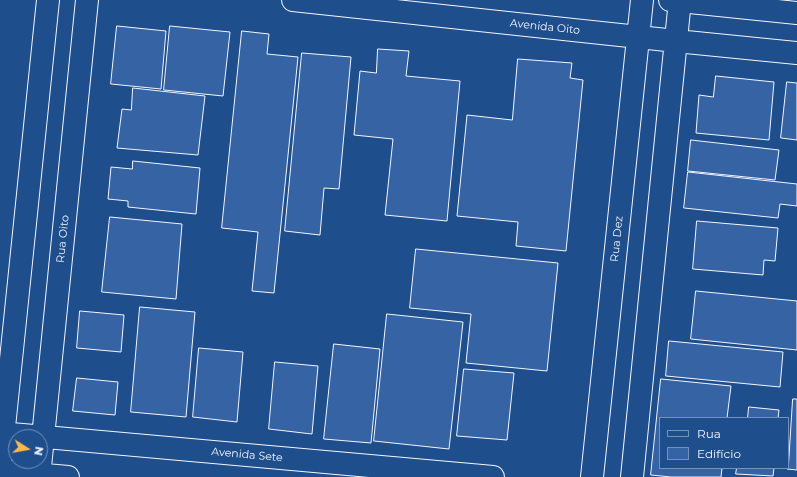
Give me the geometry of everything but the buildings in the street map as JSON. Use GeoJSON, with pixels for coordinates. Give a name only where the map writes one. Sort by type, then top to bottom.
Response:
{"type":"FeatureCollection","features":[{"type":"Feature","properties":{"kind":"street"},"geometry":{"type":"LineString","coordinates":[[0,466],[2,433],[48,0]]}},
{"type":"Feature","properties":{"kind":"street","name":"Rua Oito"},"geometry":{"type":"LineString","coordinates":[[44,429],[87,0]]}},
{"type":"Feature","properties":{"kind":"street","name":"Avenida Oito"},"geometry":{"type":"LineString","coordinates":[[293,0],[797,53]]}},
{"type":"Feature","properties":{"kind":"street","name":"Rua Dez"},"geometry":{"type":"LineString","coordinates":[[592,477],[642,0]]}},
{"type":"Feature","properties":{"kind":"street"},"geometry":{"type":"LineString","coordinates":[[632,477],[676,41],[676,0],[797,13]]}},
{"type":"Feature","properties":{"kind":"street","name":"Avenida Sete"},"geometry":{"type":"LineString","coordinates":[[48,437],[493,477]]}},
{"type":"Feature","properties":{"kind":"street"},"geometry":{"type":"LineString","coordinates":[[0,471],[39,476],[68,477]]}}]}
